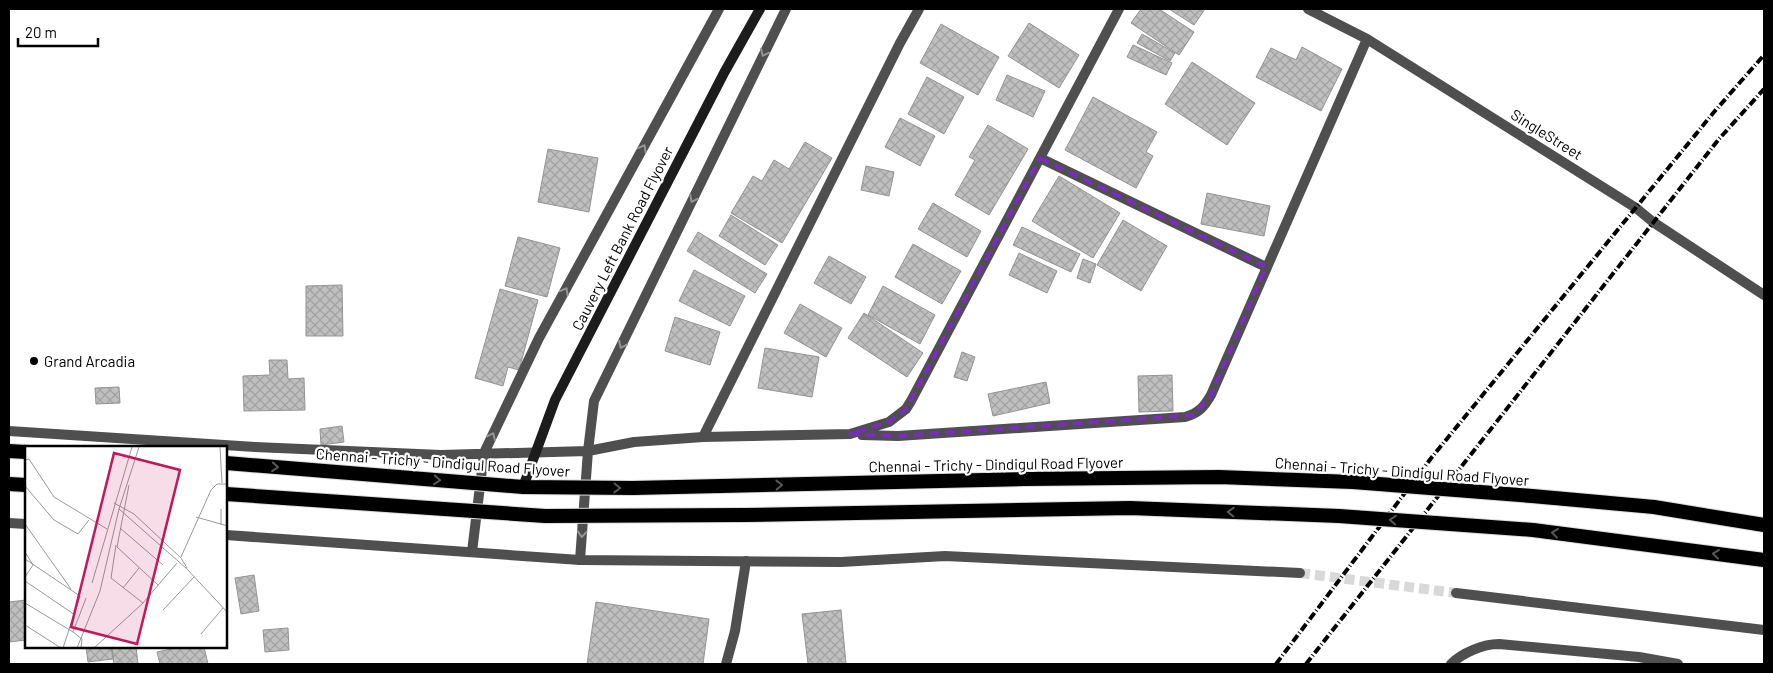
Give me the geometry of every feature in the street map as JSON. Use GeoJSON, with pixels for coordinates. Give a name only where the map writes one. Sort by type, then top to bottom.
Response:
{"type":"FeatureCollection","features":[{"type":"Feature","properties":{"kind":"highway"},"geometry":{"type":"LineString","coordinates":[[9,451],[25,452]]}},
{"type":"Feature","properties":{"kind":"highway","name":"Chennai - Trichy - Dindigul Road Flyover"},"geometry":{"type":"LineString","coordinates":[[228,463],[523,487],[643,488],[1024,479],[1219,477],[1353,482],[1654,507],[1764,525]]}},
{"type":"Feature","properties":{"kind":"highway"},"geometry":{"type":"LineString","coordinates":[[9,484],[25,485]]}},
{"type":"Feature","properties":{"kind":"highway"},"geometry":{"type":"LineString","coordinates":[[228,494],[545,516],[754,515],[1130,508],[1339,516],[1533,530],[1764,560]]}},
{"type":"Feature","properties":{"kind":"main road","name":"Cauvery Left Bank Road Flyover"},"geometry":{"type":"LineString","coordinates":[[523,487],[555,400],[720,82],[760,9]]}},
{"type":"Feature","properties":{"kind":"street"},"geometry":{"type":"LineString","coordinates":[[472,552],[484,453],[539,338],[719,9]]}},
{"type":"Feature","properties":{"kind":"street"},"geometry":{"type":"LineString","coordinates":[[580,560],[588,450],[594,401],[786,9]]}},
{"type":"Feature","properties":{"kind":"street"},"geometry":{"type":"LineString","coordinates":[[703,437],[900,43],[919,9]]}},
{"type":"Feature","properties":{"kind":"street"},"geometry":{"type":"LineString","coordinates":[[850,434],[889,422],[906,409],[1119,9]]}},
{"type":"Feature","properties":{"kind":"street","name":"SingleStreet"},"geometry":{"type":"LineString","coordinates":[[1308,9],[1367,38],[1636,208],[1653,222],[1764,295]]}},
{"type":"Feature","properties":{"kind":"street"},"geometry":{"type":"LineString","coordinates":[[9,431],[255,447],[441,455],[588,450],[634,442],[703,437],[850,434],[898,436],[1175,418],[1194,414],[1203,408],[1211,395],[1367,38]]}},
{"type":"Feature","properties":{"kind":"street"},"geometry":{"type":"LineString","coordinates":[[1040,158],[1266,267]]}},
{"type":"Feature","properties":{"kind":"street"},"geometry":{"type":"LineString","coordinates":[[9,523],[25,524]]}},
{"type":"Feature","properties":{"kind":"street"},"geometry":{"type":"LineString","coordinates":[[228,535],[580,560],[841,562],[945,556],[1300,573]]}},
{"type":"Feature","properties":{"kind":"street"},"geometry":{"type":"LineString","coordinates":[[726,664],[735,631],[746,562]]}},
{"type":"Feature","properties":{"kind":"street"},"geometry":{"type":"LineString","coordinates":[[1456,592],[1764,630]]}},
{"type":"Feature","properties":{"kind":"street"},"geometry":{"type":"LineString","coordinates":[[1451,664],[1469,652],[1495,644],[1678,664]]}},
{"type":"Feature","properties":{"kind":"highlighted area"},"geometry":{"type":"Polygon","coordinates":[[[1040,158],[1266,267],[1211,395],[1194,415],[898,436],[850,434],[889,422],[906,409],[1040,158]]]}},
{"type":"Feature","properties":{"kind":"building"},"geometry":{"type":"Polygon","coordinates":[[[1141,9],[1159,9],[1194,32],[1179,55],[1131,23],[1141,9]]]}},
{"type":"Feature","properties":{"kind":"building"},"geometry":{"type":"Polygon","coordinates":[[[1169,9],[1205,9],[1194,25],[1169,9]]]}},
{"type":"Feature","properties":{"kind":"building"},"geometry":{"type":"Polygon","coordinates":[[[1029,23],[1079,55],[1059,88],[1008,56],[1029,23]]]}},
{"type":"Feature","properties":{"kind":"building"},"geometry":{"type":"Polygon","coordinates":[[[941,24],[999,57],[978,95],[920,63],[941,24]]]}},
{"type":"Feature","properties":{"kind":"building"},"geometry":{"type":"Polygon","coordinates":[[[1142,34],[1175,53],[1170,61],[1137,43],[1142,34]]]}},
{"type":"Feature","properties":{"kind":"building"},"geometry":{"type":"Polygon","coordinates":[[[1133,45],[1172,63],[1166,75],[1127,57],[1133,45]]]}},
{"type":"Feature","properties":{"kind":"building"},"geometry":{"type":"Polygon","coordinates":[[[1302,47],[1342,69],[1321,111],[1256,77],[1271,48],[1296,60],[1302,47]]]}},
{"type":"Feature","properties":{"kind":"building"},"geometry":{"type":"Polygon","coordinates":[[[1192,62],[1255,103],[1227,145],[1165,104],[1192,62]]]}},
{"type":"Feature","properties":{"kind":"building"},"geometry":{"type":"Polygon","coordinates":[[[1007,75],[1045,91],[1033,117],[996,100],[1007,75]]]}},
{"type":"Feature","properties":{"kind":"building"},"geometry":{"type":"Polygon","coordinates":[[[927,77],[964,97],[944,134],[908,114],[927,77]]]}},
{"type":"Feature","properties":{"kind":"building"},"geometry":{"type":"Polygon","coordinates":[[[1093,97],[1157,132],[1146,152],[1153,156],[1136,188],[1065,150],[1093,97]]]}},
{"type":"Feature","properties":{"kind":"building"},"geometry":{"type":"Polygon","coordinates":[[[900,118],[935,136],[920,166],[885,147],[900,118]]]}},
{"type":"Feature","properties":{"kind":"building"},"geometry":{"type":"Polygon","coordinates":[[[988,125],[1028,149],[989,215],[955,195],[975,160],[969,157],[988,125]]]}},
{"type":"Feature","properties":{"kind":"building"},"geometry":{"type":"Polygon","coordinates":[[[805,142],[832,158],[782,243],[731,213],[753,176],[762,181],[774,160],[789,169],[805,142]]]}},
{"type":"Feature","properties":{"kind":"building"},"geometry":{"type":"Polygon","coordinates":[[[548,149],[598,158],[589,212],[538,202],[548,149]]]}},
{"type":"Feature","properties":{"kind":"building"},"geometry":{"type":"Polygon","coordinates":[[[866,166],[894,172],[889,196],[861,190],[866,166]]]}},
{"type":"Feature","properties":{"kind":"building"},"geometry":{"type":"Polygon","coordinates":[[[1059,176],[1120,213],[1093,258],[1032,221],[1059,176]]]}},
{"type":"Feature","properties":{"kind":"building"},"geometry":{"type":"Polygon","coordinates":[[[1207,193],[1270,206],[1264,236],[1201,224],[1207,193]]]}},
{"type":"Feature","properties":{"kind":"building"},"geometry":{"type":"Polygon","coordinates":[[[933,203],[981,231],[967,257],[918,229],[933,203]]]}},
{"type":"Feature","properties":{"kind":"building"},"geometry":{"type":"Polygon","coordinates":[[[731,215],[778,245],[765,265],[719,236],[731,215]]]}},
{"type":"Feature","properties":{"kind":"building"},"geometry":{"type":"Polygon","coordinates":[[[1123,220],[1167,246],[1141,291],[1097,265],[1123,220]]]}},
{"type":"Feature","properties":{"kind":"building"},"geometry":{"type":"Polygon","coordinates":[[[1022,227],[1080,254],[1071,272],[1013,245],[1022,227]]]}},
{"type":"Feature","properties":{"kind":"building"},"geometry":{"type":"Polygon","coordinates":[[[698,232],[767,274],[755,293],[687,251],[698,232]]]}},
{"type":"Feature","properties":{"kind":"building"},"geometry":{"type":"Polygon","coordinates":[[[518,237],[560,248],[547,297],[505,286],[518,237]]]}},
{"type":"Feature","properties":{"kind":"building"},"geometry":{"type":"Polygon","coordinates":[[[913,244],[961,271],[942,304],[895,277],[913,244]]]}},
{"type":"Feature","properties":{"kind":"building"},"geometry":{"type":"Polygon","coordinates":[[[1019,253],[1057,271],[1047,293],[1009,275],[1019,253]]]}},
{"type":"Feature","properties":{"kind":"building"},"geometry":{"type":"Polygon","coordinates":[[[829,256],[866,277],[851,304],[814,283],[829,256]]]}},
{"type":"Feature","properties":{"kind":"building"},"geometry":{"type":"Polygon","coordinates":[[[1083,259],[1096,264],[1090,283],[1077,278],[1083,259]]]}},
{"type":"Feature","properties":{"kind":"building"},"geometry":{"type":"Polygon","coordinates":[[[694,270],[745,296],[730,326],[679,301],[694,270]]]}},
{"type":"Feature","properties":{"kind":"building"},"geometry":{"type":"Polygon","coordinates":[[[342,285],[343,336],[306,336],[306,286],[342,285]]]}},
{"type":"Feature","properties":{"kind":"building"},"geometry":{"type":"Polygon","coordinates":[[[883,286],[935,315],[920,344],[868,315],[883,286]]]}},
{"type":"Feature","properties":{"kind":"building"},"geometry":{"type":"Polygon","coordinates":[[[500,289],[538,300],[519,370],[508,367],[503,386],[475,378],[500,289]]]}},
{"type":"Feature","properties":{"kind":"building"},"geometry":{"type":"Polygon","coordinates":[[[800,304],[842,328],[826,357],[784,333],[800,304]]]}},
{"type":"Feature","properties":{"kind":"building"},"geometry":{"type":"Polygon","coordinates":[[[864,313],[923,353],[907,377],[848,338],[864,313]]]}},
{"type":"Feature","properties":{"kind":"building"},"geometry":{"type":"Polygon","coordinates":[[[675,317],[720,332],[710,365],[665,351],[675,317]]]}},
{"type":"Feature","properties":{"kind":"building"},"geometry":{"type":"Polygon","coordinates":[[[765,348],[819,357],[812,397],[758,388],[765,348]]]}},
{"type":"Feature","properties":{"kind":"building"},"geometry":{"type":"Polygon","coordinates":[[[962,352],[975,357],[967,381],[954,377],[962,352]]]}},
{"type":"Feature","properties":{"kind":"building"},"geometry":{"type":"Polygon","coordinates":[[[269,360],[287,360],[288,379],[304,378],[305,410],[244,411],[243,376],[270,375],[269,360]]]}},
{"type":"Feature","properties":{"kind":"building"},"geometry":{"type":"Polygon","coordinates":[[[1172,375],[1173,411],[1139,412],[1138,376],[1172,375]]]}},
{"type":"Feature","properties":{"kind":"building"},"geometry":{"type":"Polygon","coordinates":[[[1046,382],[1050,403],[993,416],[988,394],[1046,382]]]}},
{"type":"Feature","properties":{"kind":"building"},"geometry":{"type":"Polygon","coordinates":[[[119,387],[120,403],[96,404],[95,388],[119,387]]]}},
{"type":"Feature","properties":{"kind":"building"},"geometry":{"type":"Polygon","coordinates":[[[342,426],[344,442],[321,445],[320,429],[342,426]]]}},
{"type":"Feature","properties":{"kind":"building"},"geometry":{"type":"Polygon","coordinates":[[[254,575],[259,611],[241,614],[235,578],[254,575]]]}},
{"type":"Feature","properties":{"kind":"building"},"geometry":{"type":"Polygon","coordinates":[[[25,600],[25,640],[9,642],[9,602],[25,600]]]}},
{"type":"Feature","properties":{"kind":"building"},"geometry":{"type":"Polygon","coordinates":[[[596,602],[709,619],[703,664],[587,664],[596,602]]]}},
{"type":"Feature","properties":{"kind":"building"},"geometry":{"type":"Polygon","coordinates":[[[841,610],[846,664],[808,664],[802,614],[841,610]]]}},
{"type":"Feature","properties":{"kind":"building"},"geometry":{"type":"Polygon","coordinates":[[[288,628],[289,650],[265,652],[263,630],[288,628]]]}},
{"type":"Feature","properties":{"kind":"building"},"geometry":{"type":"Polygon","coordinates":[[[86,648],[111,648],[113,659],[88,662],[86,648]]]}},
{"type":"Feature","properties":{"kind":"building"},"geometry":{"type":"Polygon","coordinates":[[[112,648],[136,648],[138,664],[114,664],[112,648]]]}},
{"type":"Feature","properties":{"kind":"building"},"geometry":{"type":"Polygon","coordinates":[[[176,648],[204,648],[208,664],[160,664],[157,652],[176,648]]]}},
{"type":"Feature","properties":{"kind":"tunnel"},"geometry":{"type":"LineString","coordinates":[[1300,573],[1456,593]]}},
{"type":"Feature","properties":{"kind":"railway"},"geometry":{"type":"LineString","coordinates":[[1276,664],[1432,457],[1714,112],[1764,55]]}},
{"type":"Feature","properties":{"kind":"railway"},"geometry":{"type":"LineString","coordinates":[[1306,664],[1719,139],[1764,89]]}},
{"type":"Feature","properties":{"kind":"place","name":"Grand Arcadia"},"geometry":{"type":"Point","coordinates":[34,361]}}]}
